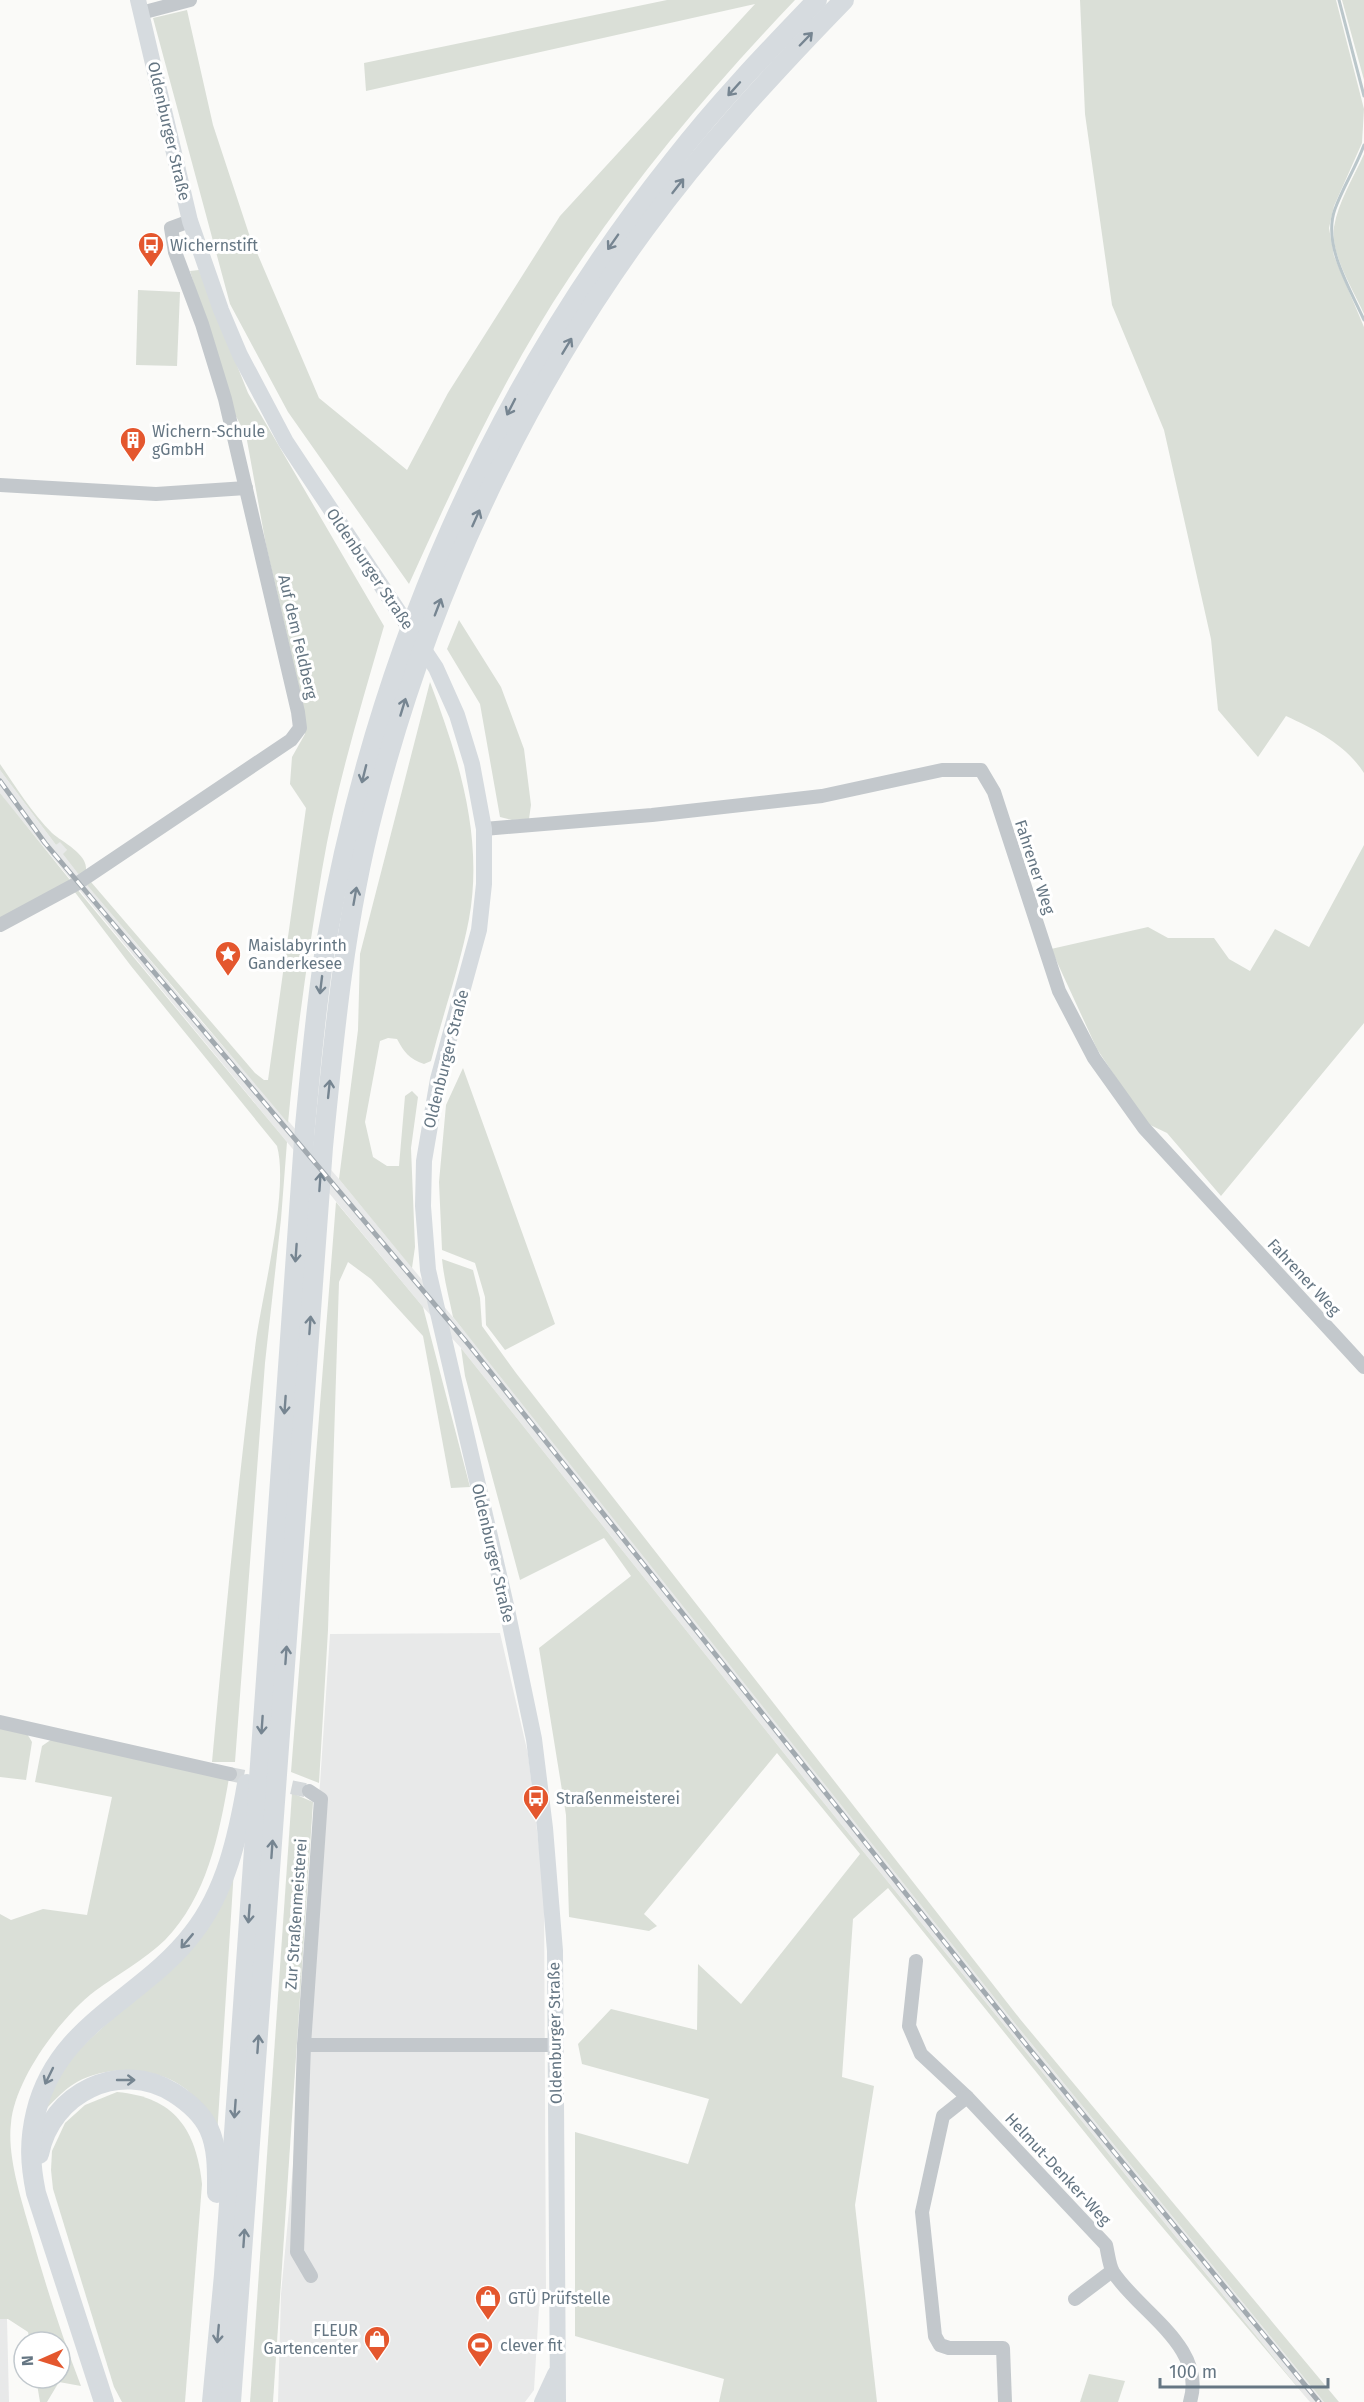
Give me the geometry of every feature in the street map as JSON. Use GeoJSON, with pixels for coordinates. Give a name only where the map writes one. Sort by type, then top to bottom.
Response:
{"type":"FeatureCollection","features":[{"type":"Feature","properties":{"kind":"highway"},"geometry":{"type":"LineString","coordinates":[[231,2402],[323,1148],[336,1020],[358,880],[402,680],[433,565],[476,472],[524,383],[599,261],[673,160],[758,62],[817,0]]}},
{"type":"Feature","properties":{"kind":"highway"},"geometry":{"type":"LineString","coordinates":[[212,2402],[224,2275],[304,1126],[326,944],[356,807],[402,680],[494,479],[546,381],[590,308],[690,171],[786,59],[844,0]]}},
{"type":"Feature","properties":{"kind":"highway"},"geometry":{"type":"LineString","coordinates":[[105,2399],[36,2193],[30,2166],[30,2146],[39,2102],[46,2080],[76,2037],[177,1953],[204,1918],[228,1866],[247,1781],[260,1751]]}},
{"type":"Feature","properties":{"kind":"highway"},"geometry":{"type":"LineString","coordinates":[[36,2193],[42,2141],[60,2108],[76,2094],[115,2080],[142,2080],[165,2088],[186,2100],[209,2130],[217,2164],[215,2252],[224,2275]]}},
{"type":"Feature","properties":{"kind":"main road","name":"Oldenburger Straße"},"geometry":{"type":"LineString","coordinates":[[140,7],[190,221],[220,310],[240,355],[286,442],[436,668],[457,715],[472,764],[484,829],[484,884],[479,930],[438,1079],[424,1161],[423,1206],[428,1270],[506,1605],[534,1739],[545,1828],[554,1940],[558,2402]]}},
{"type":"Feature","properties":{"kind":"main road"},"geometry":{"type":"LineString","coordinates":[[542,2402],[551,2386],[558,2365]]}},
{"type":"Feature","properties":{"kind":"street"},"geometry":{"type":"LineString","coordinates":[[140,7],[190,0]]}},
{"type":"Feature","properties":{"kind":"street","name":"Auf dem Feldberg"},"geometry":{"type":"LineString","coordinates":[[0,925],[97,870],[291,741],[300,728],[225,399],[202,324],[175,252],[171,228],[190,221]]}},
{"type":"Feature","properties":{"kind":"street"},"geometry":{"type":"LineString","coordinates":[[0,485],[156,494],[246,488]]}},
{"type":"Feature","properties":{"kind":"street","name":"Fahrener Weg"},"geometry":{"type":"LineString","coordinates":[[484,829],[651,815],[822,796],[942,770],[981,770],[994,792],[1059,991],[1094,1058],[1144,1128],[1364,1367]]}},
{"type":"Feature","properties":{"kind":"street"},"geometry":{"type":"LineString","coordinates":[[0,1722],[230,1774]]}},
{"type":"Feature","properties":{"kind":"street","name":"Zur Straßenmeisterei"},"geometry":{"type":"LineString","coordinates":[[309,1791],[321,1799],[304,2045],[297,2252],[311,2276]]}},
{"type":"Feature","properties":{"kind":"street","name":"Helmut-Denker-Weg"},"geometry":{"type":"LineString","coordinates":[[916,1961],[909,2026],[921,2054],[967,2097],[1106,2245],[1112,2271],[1189,2358],[1193,2390],[1190,2402]]}},
{"type":"Feature","properties":{"kind":"street"},"geometry":{"type":"LineString","coordinates":[[304,2045],[556,2045]]}},
{"type":"Feature","properties":{"kind":"street"},"geometry":{"type":"LineString","coordinates":[[967,2097],[943,2116],[922,2212],[935,2336],[940,2345],[949,2348],[1003,2348],[1005,2402]]}},
{"type":"Feature","properties":{"kind":"street"},"geometry":{"type":"LineString","coordinates":[[1075,2299],[1112,2271]]}},
{"type":"Feature","properties":{"kind":"shaded area"},"geometry":{"type":"Polygon","coordinates":[[[667,0],[795,0],[676,134],[620,205],[569,278],[503,390],[463,467],[409,584],[288,412],[230,304],[153,18],[187,10],[213,125],[249,234],[319,398],[407,470],[448,393],[560,216],[755,4],[366,91],[364,63],[667,0]]]}},
{"type":"Feature","properties":{"kind":"shaded area"},"geometry":{"type":"Polygon","coordinates":[[[1080,0],[1336,0],[1364,109],[1362,143],[1334,206],[1329,228],[1334,256],[1364,327],[1364,773],[1339,746],[1286,716],[1258,757],[1218,710],[1211,639],[1164,430],[1112,305],[1085,114],[1080,0]]]}},
{"type":"Feature","properties":{"kind":"shaded area"},"geometry":{"type":"Polygon","coordinates":[[[1342,0],[1364,0],[1364,80],[1342,0]]]}},
{"type":"Feature","properties":{"kind":"shaded area"},"geometry":{"type":"Polygon","coordinates":[[[1364,154],[1364,314],[1339,260],[1335,248],[1334,227],[1339,208],[1364,154]]]}},
{"type":"Feature","properties":{"kind":"shaded area"},"geometry":{"type":"Polygon","coordinates":[[[199,270],[248,393],[384,626],[350,747],[328,839],[303,996],[288,1123],[87,885],[91,882],[255,1073],[264,1080],[268,1080],[306,808],[290,784],[292,757],[305,734],[303,705],[266,545],[246,435],[232,409],[190,271],[199,270]]]}},
{"type":"Feature","properties":{"kind":"shaded area"},"geometry":{"type":"Polygon","coordinates":[[[138,290],[180,292],[177,366],[136,365],[138,290]]]}},
{"type":"Feature","properties":{"kind":"shaded area"},"geometry":{"type":"Polygon","coordinates":[[[459,620],[501,687],[524,749],[531,805],[529,819],[512,820],[500,817],[480,704],[447,649],[459,620]]]}},
{"type":"Feature","properties":{"kind":"shaded area"},"geometry":{"type":"Polygon","coordinates":[[[430,682],[459,768],[471,827],[473,888],[469,919],[431,1061],[424,1064],[414,1060],[397,1039],[388,1038],[380,1041],[365,1122],[373,1157],[387,1166],[399,1166],[405,1096],[412,1091],[418,1097],[411,1148],[415,1247],[412,1268],[339,1179],[358,1030],[360,954],[430,682]]]}},
{"type":"Feature","properties":{"kind":"shaded area"},"geometry":{"type":"Polygon","coordinates":[[[0,764],[24,800],[45,825],[83,859],[86,870],[80,876],[63,854],[67,850],[60,842],[56,845],[0,770],[0,764]]]}},
{"type":"Feature","properties":{"kind":"shaded area"},"geometry":{"type":"Polygon","coordinates":[[[0,770],[56,845],[60,841],[67,850],[80,876],[194,1013],[339,1179],[489,1361],[1013,2021],[1324,2402],[1310,2402],[811,1787],[461,1348],[423,1307],[6,801],[0,793],[0,770]]]}},
{"type":"Feature","properties":{"kind":"shaded area"},"geometry":{"type":"Polygon","coordinates":[[[0,793],[70,880],[0,920],[0,793]]]}},
{"type":"Feature","properties":{"kind":"shaded area"},"geometry":{"type":"Polygon","coordinates":[[[1364,845],[1364,1023],[1221,1196],[1167,1133],[1146,1123],[1097,1049],[1051,949],[1148,927],[1168,938],[1214,938],[1229,959],[1250,971],[1275,929],[1309,947],[1364,845]]]}},
{"type":"Feature","properties":{"kind":"shaded area"},"geometry":{"type":"Polygon","coordinates":[[[77,889],[287,1142],[265,1363],[235,1762],[212,1762],[249,1393],[274,1241],[280,1188],[277,1146],[131,966],[74,891],[77,889]]]}},
{"type":"Feature","properties":{"kind":"shaded area"},"geometry":{"type":"Polygon","coordinates":[[[463,1068],[555,1324],[505,1350],[486,1325],[485,1297],[475,1263],[442,1250],[439,1182],[446,1105],[463,1068]]]}},
{"type":"Feature","properties":{"kind":"shaded area"},"geometry":{"type":"Polygon","coordinates":[[[336,1202],[423,1307],[470,1487],[451,1488],[423,1336],[371,1279],[348,1262],[339,1282],[328,1630],[319,1783],[291,1772],[336,1202]]]}},
{"type":"Feature","properties":{"kind":"shaded area"},"geometry":{"type":"Polygon","coordinates":[[[442,1259],[473,1270],[480,1298],[482,1326],[516,1373],[1020,2019],[1339,2402],[1324,2402],[1013,2021],[453,1317],[442,1259]]]}},
{"type":"Feature","properties":{"kind":"shaded area"},"geometry":{"type":"Polygon","coordinates":[[[461,1348],[811,1787],[1310,2402],[1136,2196],[888,1888],[853,1919],[842,2077],[874,2086],[855,2205],[877,2402],[719,2402],[724,2379],[575,2336],[575,2132],[688,2164],[709,2099],[582,2064],[578,2044],[611,2009],[697,2030],[698,1964],[741,2004],[860,1854],[777,1753],[644,1914],[657,1926],[649,1931],[569,1917],[566,1815],[539,1648],[631,1576],[604,1538],[520,1580],[465,1376],[461,1348]]]}},
{"type":"Feature","properties":{"kind":"shaded area"},"geometry":{"type":"Polygon","coordinates":[[[500,1633],[528,1754],[544,1890],[546,2293],[539,2307],[534,2390],[525,2402],[278,2402],[281,2294],[293,2166],[309,1897],[320,1784],[330,1634],[500,1633]]]}},
{"type":"Feature","properties":{"kind":"shaded area"},"geometry":{"type":"Polygon","coordinates":[[[0,1727],[26,1732],[32,1742],[26,1780],[0,1777],[0,1727]]]}},
{"type":"Feature","properties":{"kind":"shaded area"},"geometry":{"type":"Polygon","coordinates":[[[52,1739],[229,1778],[221,1821],[209,1864],[191,1905],[165,1940],[95,1991],[68,2017],[54,2033],[30,2069],[14,2106],[10,2136],[16,2177],[47,2289],[61,2330],[25,2330],[8,2319],[0,2319],[0,1914],[11,1920],[43,1909],[87,1915],[112,1797],[35,1782],[42,1746],[52,1739]]]}},
{"type":"Feature","properties":{"kind":"shaded area"},"geometry":{"type":"Polygon","coordinates":[[[292,1793],[313,1802],[273,2402],[250,2402],[292,1793]]]}},
{"type":"Feature","properties":{"kind":"shaded area"},"geometry":{"type":"Polygon","coordinates":[[[234,1869],[217,2136],[200,2104],[186,2089],[172,2080],[140,2071],[123,2070],[91,2076],[68,2088],[43,2112],[63,2064],[139,1994],[234,1869]]]}},
{"type":"Feature","properties":{"kind":"shaded area"},"geometry":{"type":"Polygon","coordinates":[[[117,2092],[137,2095],[168,2109],[188,2132],[199,2165],[202,2184],[185,2402],[122,2402],[114,2387],[53,2189],[52,2151],[65,2123],[85,2105],[117,2092]]]}},
{"type":"Feature","properties":{"kind":"shaded area"},"geometry":{"type":"Polygon","coordinates":[[[0,2319],[7,2319],[9,2402],[0,2402],[0,2319]]]}},
{"type":"Feature","properties":{"kind":"shaded area"},"geometry":{"type":"Polygon","coordinates":[[[72,2361],[81,2386],[72,2384],[72,2361]]]}},
{"type":"Feature","properties":{"kind":"shaded area"},"geometry":{"type":"Polygon","coordinates":[[[1089,2374],[1125,2381],[1118,2402],[1080,2402],[1089,2374]]]}},
{"type":"Feature","properties":{"kind":"shaded area"},"geometry":{"type":"Polygon","coordinates":[[[38,2390],[54,2390],[47,2402],[40,2402],[38,2390]]]}},
{"type":"Feature","properties":{"kind":"waterway"},"geometry":{"type":"LineString","coordinates":[[1339,0],[1364,96]]}},
{"type":"Feature","properties":{"kind":"waterway"},"geometry":{"type":"LineString","coordinates":[[1364,145],[1338,201],[1332,223],[1332,237],[1339,266],[1364,320]]}},
{"type":"Feature","properties":{"kind":"tunnel"},"geometry":{"type":"LineString","coordinates":[[230,1774],[309,1791]]}},
{"type":"Feature","properties":{"kind":"railway"},"geometry":{"type":"LineString","coordinates":[[0,781],[45,843],[469,1345],[1028,2047],[1319,2402]]}},
{"type":"Feature","properties":{"kind":"place","name":"Wichernstift"},"geometry":{"type":"Point","coordinates":[151,268]}},
{"type":"Feature","properties":{"kind":"place","name":"Wichern-Schule gGmbH"},"geometry":{"type":"Point","coordinates":[133,463]}},
{"type":"Feature","properties":{"kind":"place","name":"Maislabyrinth Ganderkesee"},"geometry":{"type":"Point","coordinates":[228,977]}},
{"type":"Feature","properties":{"kind":"place","name":"Straßenmeisterei"},"geometry":{"type":"Point","coordinates":[536,1821]}},
{"type":"Feature","properties":{"kind":"place","name":"GTÜ Prüfstelle"},"geometry":{"type":"Point","coordinates":[488,2321]}},
{"type":"Feature","properties":{"kind":"place","name":"FLEUR Gartencenter"},"geometry":{"type":"Point","coordinates":[377,2362]}},
{"type":"Feature","properties":{"kind":"place","name":"clever fit"},"geometry":{"type":"Point","coordinates":[480,2368]}}]}
